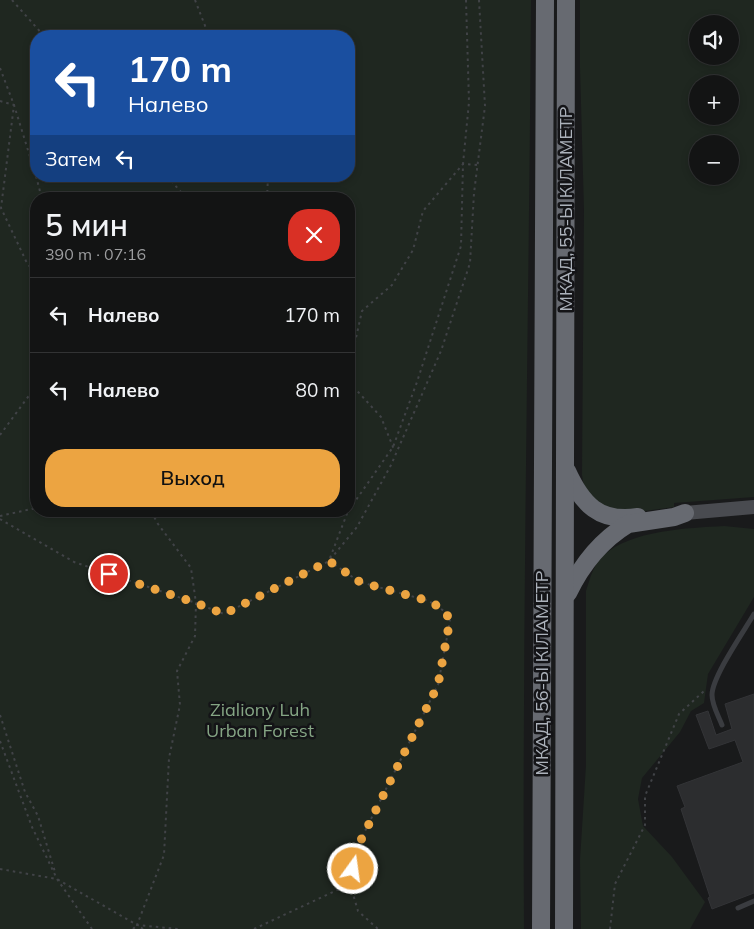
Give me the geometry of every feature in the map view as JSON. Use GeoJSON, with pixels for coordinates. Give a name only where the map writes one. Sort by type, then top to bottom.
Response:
{"type":"FeatureCollection","features":[{"type":"Feature","properties":{"kind":"highway","name":"МКАД, 55-Ы КІЛАМЕТР"},"geometry":{"type":"LineString","coordinates":[[543,417],[545,0]]}},
{"type":"Feature","properties":{"kind":"highway","name":"МКАД, 55-Ы КІЛАМЕТР"},"geometry":{"type":"LineString","coordinates":[[565,419],[566,0]]}},
{"type":"Feature","properties":{"kind":"highway","name":"МКАД, 56-Ы КІЛАМЕТР"},"geometry":{"type":"LineString","coordinates":[[541,929],[543,417]]}},
{"type":"Feature","properties":{"kind":"highway","name":"МКАД, 56-Ы КІЛАМЕТР"},"geometry":{"type":"LineString","coordinates":[[564,929],[565,419]]}},
{"type":"Feature","properties":{"kind":"highway"},"geometry":{"type":"LineString","coordinates":[[565,466],[576,491],[586,503],[591,508],[608,516],[623,519],[674,511],[685,513]]}},
{"type":"Feature","properties":{"kind":"highway"},"geometry":{"type":"LineString","coordinates":[[565,598],[579,571],[592,554],[622,527],[628,524],[674,517],[685,513]]}},
{"type":"Feature","properties":{"kind":"main road"},"geometry":{"type":"LineString","coordinates":[[685,513],[754,507]]}},
{"type":"Feature","properties":{"kind":"lane"},"geometry":{"type":"LineString","coordinates":[[722,725],[712,694],[715,681],[754,614]]}},
{"type":"Feature","properties":{"kind":"lane"},"geometry":{"type":"LineString","coordinates":[[738,908],[754,901]]}},
{"type":"Feature","properties":{"kind":"path"},"geometry":{"type":"LineString","coordinates":[[12,0],[39,30]]}},
{"type":"Feature","properties":{"kind":"path"},"geometry":{"type":"LineString","coordinates":[[195,0],[207,30]]}},
{"type":"Feature","properties":{"kind":"path"},"geometry":{"type":"LineString","coordinates":[[355,501],[392,447],[417,382],[461,246],[463,164],[470,102],[466,0]]}},
{"type":"Feature","properties":{"kind":"path"},"geometry":{"type":"LineString","coordinates":[[0,518],[74,562],[224,614],[329,561],[357,528],[397,452],[441,351],[470,264],[474,193],[485,106],[479,0]]}},
{"type":"Feature","properties":{"kind":"path"},"geometry":{"type":"LineString","coordinates":[[0,68],[30,157]]}},
{"type":"Feature","properties":{"kind":"path"},"geometry":{"type":"LineString","coordinates":[[0,101],[14,105]]}},
{"type":"Feature","properties":{"kind":"path"},"geometry":{"type":"LineString","coordinates":[[14,105],[1,208],[30,267]]}},
{"type":"Feature","properties":{"kind":"path"},"geometry":{"type":"LineString","coordinates":[[463,164],[478,165]]}},
{"type":"Feature","properties":{"kind":"path"},"geometry":{"type":"LineString","coordinates":[[355,342],[362,311],[392,285],[413,250],[423,211],[463,164]]}},
{"type":"Feature","properties":{"kind":"path"},"geometry":{"type":"LineString","coordinates":[[172,182],[181,192]]}},
{"type":"Feature","properties":{"kind":"path"},"geometry":{"type":"LineString","coordinates":[[355,389],[381,417],[392,447],[397,452]]}},
{"type":"Feature","properties":{"kind":"path"},"geometry":{"type":"LineString","coordinates":[[0,435],[30,394]]}},
{"type":"Feature","properties":{"kind":"path"},"geometry":{"type":"LineString","coordinates":[[0,518],[30,510]]}},
{"type":"Feature","properties":{"kind":"path"},"geometry":{"type":"LineString","coordinates":[[133,929],[137,924],[164,855],[169,758],[180,705],[177,671],[195,636],[196,603],[191,568],[154,517]]}},
{"type":"Feature","properties":{"kind":"path"},"geometry":{"type":"LineString","coordinates":[[329,561],[346,517]]}},
{"type":"Feature","properties":{"kind":"path"},"geometry":{"type":"LineString","coordinates":[[329,561],[360,582],[429,601],[444,610],[450,620],[438,685],[361,840],[350,884],[358,911],[378,929]]}},
{"type":"Feature","properties":{"kind":"path"},"geometry":{"type":"LineString","coordinates":[[610,929],[615,884],[645,825],[646,796],[679,714],[715,681]]}},
{"type":"Feature","properties":{"kind":"path"},"geometry":{"type":"LineString","coordinates":[[0,715],[25,792],[38,816],[57,879]]}},
{"type":"Feature","properties":{"kind":"path"},"geometry":{"type":"LineString","coordinates":[[0,741],[32,826],[57,879],[92,929]]}},
{"type":"Feature","properties":{"kind":"path"},"geometry":{"type":"LineString","coordinates":[[0,869],[57,879],[143,929]]}},
{"type":"Feature","properties":{"kind":"path"},"geometry":{"type":"LineString","coordinates":[[254,929],[350,884]]}},
{"type":"Feature","properties":{"kind":"path"},"geometry":{"type":"LineString","coordinates":[[137,924],[178,929]]}},
{"type":"Feature","properties":{"kind":"green space","name":"Zialiony Luh Urban Forest"},"geometry":{"type":"Polygon","coordinates":[[[0,0],[531,0],[525,581],[524,929],[0,929],[0,0]]]}},
{"type":"Feature","properties":{"kind":"green space"},"geometry":{"type":"Polygon","coordinates":[[[580,0],[754,0],[754,497],[674,503],[674,507],[615,515],[585,492],[582,475],[584,210],[580,0]]]}},
{"type":"Feature","properties":{"kind":"green space"},"geometry":{"type":"Polygon","coordinates":[[[724,526],[754,529],[754,597],[708,674],[704,703],[691,711],[680,732],[642,778],[638,799],[643,826],[672,857],[705,902],[690,929],[581,929],[580,860],[586,765],[586,591],[590,577],[603,556],[615,547],[628,541],[660,532],[724,526]]]}},
{"type":"Feature","properties":{"kind":"building"},"geometry":{"type":"Polygon","coordinates":[[[754,694],[754,893],[712,909],[708,898],[710,897],[681,809],[685,807],[677,786],[743,762],[735,740],[709,749],[696,715],[708,711],[716,735],[732,729],[725,704],[754,694]]]}},
{"type":"Feature","properties":{"kind":"route"},"geometry":{"type":"LineString","coordinates":[[109,574],[224,614],[329,561],[360,582],[429,601],[444,610],[450,620],[438,685],[361,840],[353,869]]}}]}
